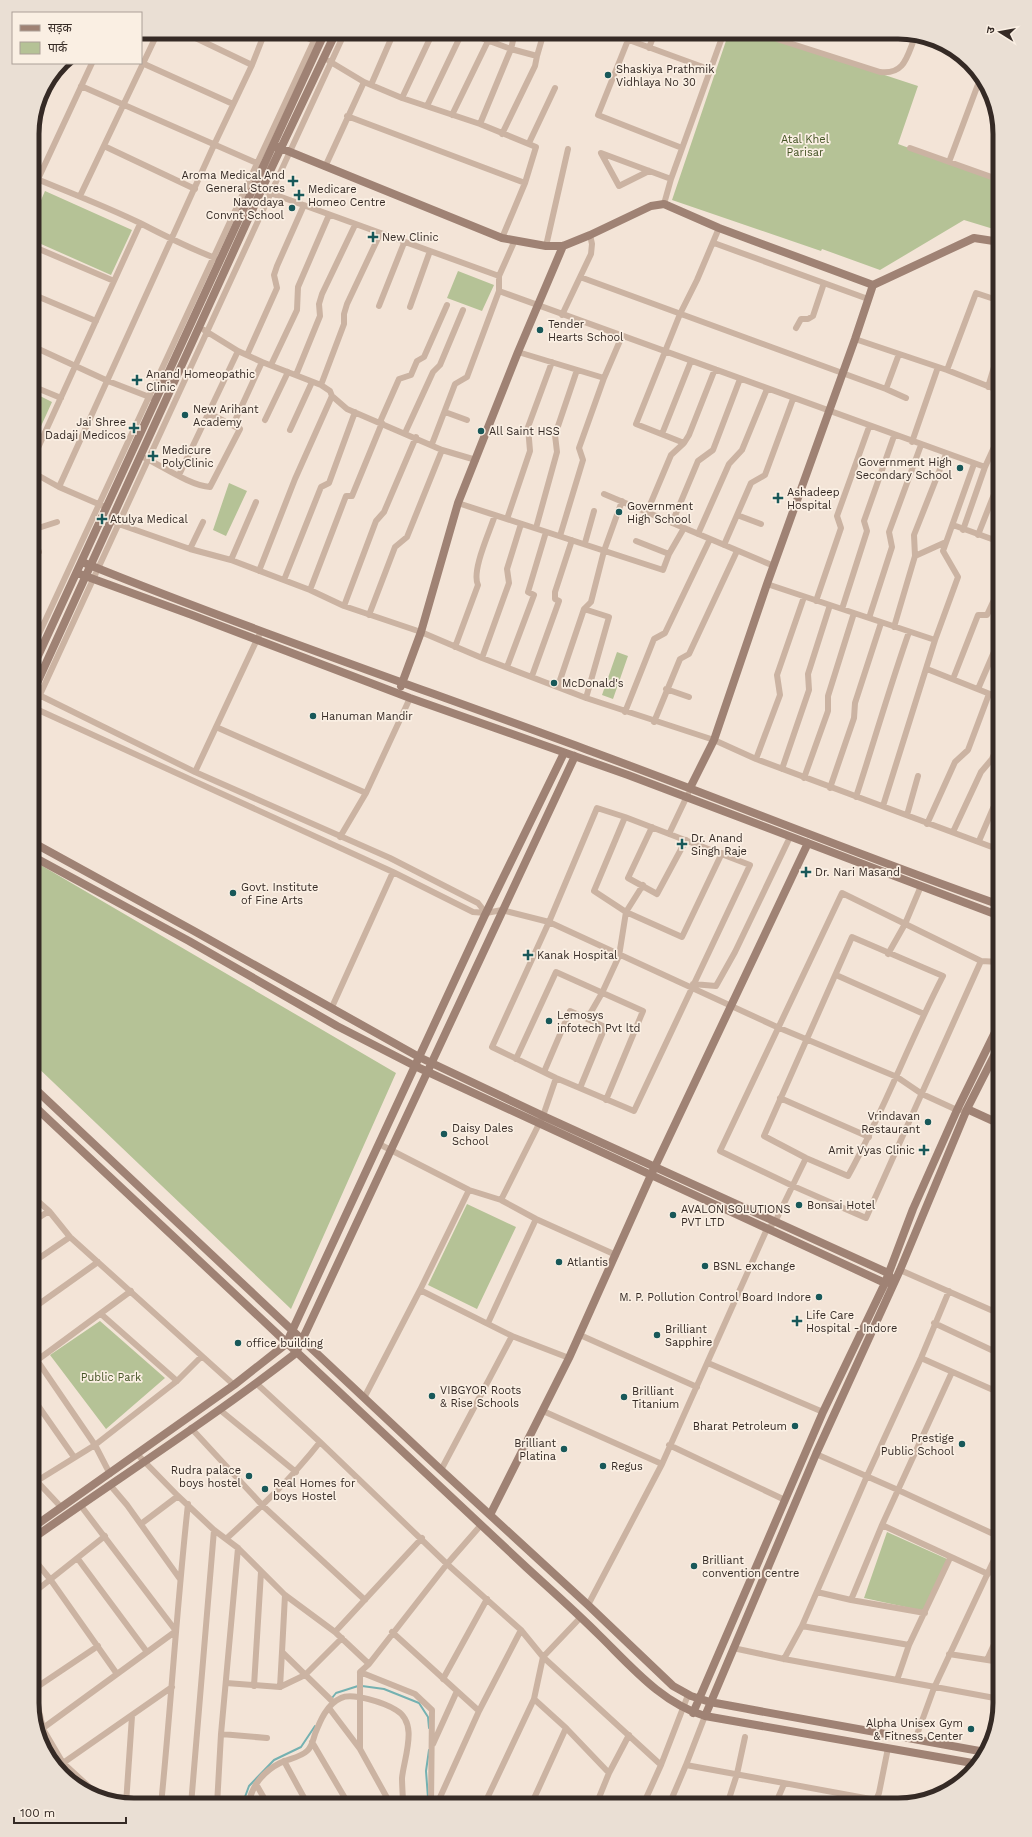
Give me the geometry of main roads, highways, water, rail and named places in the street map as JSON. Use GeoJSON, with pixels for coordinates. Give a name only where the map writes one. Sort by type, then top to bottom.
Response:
{"type":"FeatureCollection","features":[{"type":"Feature","properties":{"kind":"main road"},"geometry":{"type":"LineString","coordinates":[[39,687],[85,576],[86,564],[103,506],[157,400],[191,324],[216,259],[264,166],[319,39]]}},
{"type":"Feature","properties":{"kind":"main road"},"geometry":{"type":"LineString","coordinates":[[264,166],[285,150],[327,60],[334,39]]}},
{"type":"Feature","properties":{"kind":"main road"},"geometry":{"type":"LineString","coordinates":[[273,145],[502,238],[546,246],[563,246],[651,206],[664,204],[719,228],[873,284],[974,238],[993,241]]}},
{"type":"Feature","properties":{"kind":"main road"},"geometry":{"type":"LineString","coordinates":[[86,564],[114,522],[145,458],[266,192],[264,166]]}},
{"type":"Feature","properties":{"kind":"main road"},"geometry":{"type":"LineString","coordinates":[[398,694],[421,632],[458,503],[518,352],[563,246]]}},
{"type":"Feature","properties":{"kind":"main road"},"geometry":{"type":"LineString","coordinates":[[690,788],[714,740],[767,584],[855,340],[873,284]]}},
{"type":"Feature","properties":{"kind":"main road"},"geometry":{"type":"LineString","coordinates":[[86,564],[261,632],[690,788],[918,876],[993,903]]}},
{"type":"Feature","properties":{"kind":"main road"},"geometry":{"type":"LineString","coordinates":[[39,647],[42,637],[85,576]]}},
{"type":"Feature","properties":{"kind":"main road"},"geometry":{"type":"LineString","coordinates":[[85,576],[398,694],[575,756],[993,913]]}},
{"type":"Feature","properties":{"kind":"main road"},"geometry":{"type":"LineString","coordinates":[[39,1523],[234,1385],[286,1344],[414,1066],[564,753]]}},
{"type":"Feature","properties":{"kind":"main road"},"geometry":{"type":"LineString","coordinates":[[39,1535],[143,1461],[257,1384],[296,1353],[575,756]]}},
{"type":"Feature","properties":{"kind":"main road"},"geometry":{"type":"LineString","coordinates":[[490,1515],[580,1335],[651,1175],[808,843]]}},
{"type":"Feature","properties":{"kind":"main road"},"geometry":{"type":"LineString","coordinates":[[39,846],[332,1007],[419,1057],[543,1116],[656,1166],[888,1273]]}},
{"type":"Feature","properties":{"kind":"main road"},"geometry":{"type":"LineString","coordinates":[[39,860],[189,941],[338,1026],[414,1066],[767,1229],[889,1282]]}},
{"type":"Feature","properties":{"kind":"main road"},"geometry":{"type":"LineString","coordinates":[[705,1716],[889,1282],[888,1273],[907,1222],[957,1110],[993,1036]]}},
{"type":"Feature","properties":{"kind":"main road"},"geometry":{"type":"LineString","coordinates":[[693,1713],[823,1412],[889,1282],[900,1270],[967,1109],[993,1058]]}},
{"type":"Feature","properties":{"kind":"main road"},"geometry":{"type":"LineString","coordinates":[[39,1093],[673,1686],[688,1695],[710,1702],[979,1751]]}},
{"type":"Feature","properties":{"kind":"main road"},"geometry":{"type":"LineString","coordinates":[[967,1109],[993,1121]]}},
{"type":"Feature","properties":{"kind":"main road"},"geometry":{"type":"LineString","coordinates":[[39,1111],[286,1344],[581,1617],[650,1684],[667,1698],[693,1713],[705,1716],[972,1763]]}},
{"type":"Feature","properties":{"kind":"waterway"},"geometry":{"type":"LineString","coordinates":[[332,1698],[336,1693],[358,1686]]}},
{"type":"Feature","properties":{"kind":"waterway"},"geometry":{"type":"LineString","coordinates":[[362,1686],[384,1689],[419,1703],[428,1717],[429,1728]]}},
{"type":"Feature","properties":{"kind":"waterway"},"geometry":{"type":"LineString","coordinates":[[245,1798],[249,1786],[274,1760],[301,1747],[315,1726]]}},
{"type":"Feature","properties":{"kind":"waterway"},"geometry":{"type":"LineString","coordinates":[[428,1798],[426,1771],[429,1750]]}},
{"type":"Feature","properties":{"kind":"place","name":"Shaskiya Prathmik Vidhlaya No 30"},"geometry":{"type":"Point","coordinates":[608,75]}},
{"type":"Feature","properties":{"kind":"place","name":"Aroma Medical And General Stores"},"geometry":{"type":"Point","coordinates":[293,181]}},
{"type":"Feature","properties":{"kind":"place","name":"Medicare Homeo Centre"},"geometry":{"type":"Point","coordinates":[299,195]}},
{"type":"Feature","properties":{"kind":"place","name":"Navodaya Convnt School"},"geometry":{"type":"Point","coordinates":[292,208]}},
{"type":"Feature","properties":{"kind":"place","name":"New Clinic"},"geometry":{"type":"Point","coordinates":[373,237]}},
{"type":"Feature","properties":{"kind":"place","name":"Tender Hearts School"},"geometry":{"type":"Point","coordinates":[540,330]}},
{"type":"Feature","properties":{"kind":"place","name":"Anand Homeopathic Clinic"},"geometry":{"type":"Point","coordinates":[137,380]}},
{"type":"Feature","properties":{"kind":"place","name":"New Arihant Academy"},"geometry":{"type":"Point","coordinates":[185,415]}},
{"type":"Feature","properties":{"kind":"place","name":"Jai Shree Dadaji Medicos"},"geometry":{"type":"Point","coordinates":[134,428]}},
{"type":"Feature","properties":{"kind":"place","name":"All Saint HSS"},"geometry":{"type":"Point","coordinates":[481,431]}},
{"type":"Feature","properties":{"kind":"place","name":"Medicure PolyClinic"},"geometry":{"type":"Point","coordinates":[153,456]}},
{"type":"Feature","properties":{"kind":"place","name":"Government High Secondary School"},"geometry":{"type":"Point","coordinates":[960,468]}},
{"type":"Feature","properties":{"kind":"place","name":"Ashadeep Hospital"},"geometry":{"type":"Point","coordinates":[778,498]}},
{"type":"Feature","properties":{"kind":"place","name":"Government High School"},"geometry":{"type":"Point","coordinates":[619,512]}},
{"type":"Feature","properties":{"kind":"place","name":"Atulya Medical"},"geometry":{"type":"Point","coordinates":[102,519]}},
{"type":"Feature","properties":{"kind":"place","name":"McDonald's"},"geometry":{"type":"Point","coordinates":[554,683]}},
{"type":"Feature","properties":{"kind":"place","name":"Hanuman Mandir"},"geometry":{"type":"Point","coordinates":[313,716]}},
{"type":"Feature","properties":{"kind":"place","name":"Dr. Anand Singh Raje"},"geometry":{"type":"Point","coordinates":[682,844]}},
{"type":"Feature","properties":{"kind":"place","name":"Dr. Nari Masand"},"geometry":{"type":"Point","coordinates":[806,872]}},
{"type":"Feature","properties":{"kind":"place","name":"Govt. Institute of Fine Arts"},"geometry":{"type":"Point","coordinates":[233,893]}},
{"type":"Feature","properties":{"kind":"place","name":"Kanak Hospital"},"geometry":{"type":"Point","coordinates":[528,955]}},
{"type":"Feature","properties":{"kind":"place","name":"Lemosys infotech Pvt ltd"},"geometry":{"type":"Point","coordinates":[549,1021]}},
{"type":"Feature","properties":{"kind":"place","name":"Vrindavan Restaurant"},"geometry":{"type":"Point","coordinates":[928,1122]}},
{"type":"Feature","properties":{"kind":"place","name":"Daisy Dales School"},"geometry":{"type":"Point","coordinates":[444,1134]}},
{"type":"Feature","properties":{"kind":"place","name":"Amit Vyas Clinic"},"geometry":{"type":"Point","coordinates":[924,1150]}},
{"type":"Feature","properties":{"kind":"place","name":"Bonsai Hotel"},"geometry":{"type":"Point","coordinates":[799,1205]}},
{"type":"Feature","properties":{"kind":"place","name":"AVALON SOLUTIONS PVT LTD"},"geometry":{"type":"Point","coordinates":[673,1215]}},
{"type":"Feature","properties":{"kind":"place","name":"Atlantis"},"geometry":{"type":"Point","coordinates":[559,1262]}},
{"type":"Feature","properties":{"kind":"place","name":"BSNL exchange"},"geometry":{"type":"Point","coordinates":[705,1266]}},
{"type":"Feature","properties":{"kind":"place","name":"M. P. Pollution Control Board Indore"},"geometry":{"type":"Point","coordinates":[819,1297]}},
{"type":"Feature","properties":{"kind":"place","name":"Life Care Hospital - Indore"},"geometry":{"type":"Point","coordinates":[797,1321]}},
{"type":"Feature","properties":{"kind":"place","name":"Brilliant Sapphire"},"geometry":{"type":"Point","coordinates":[657,1335]}},
{"type":"Feature","properties":{"kind":"place","name":"office building"},"geometry":{"type":"Point","coordinates":[238,1343]}},
{"type":"Feature","properties":{"kind":"place","name":"VIBGYOR Roots & Rise Schools"},"geometry":{"type":"Point","coordinates":[432,1396]}},
{"type":"Feature","properties":{"kind":"place","name":"Brilliant Titanium"},"geometry":{"type":"Point","coordinates":[624,1397]}},
{"type":"Feature","properties":{"kind":"place","name":"Bharat Petroleum"},"geometry":{"type":"Point","coordinates":[795,1426]}},
{"type":"Feature","properties":{"kind":"place","name":"Prestige Public School"},"geometry":{"type":"Point","coordinates":[962,1444]}},
{"type":"Feature","properties":{"kind":"place","name":"Brilliant Platina"},"geometry":{"type":"Point","coordinates":[564,1449]}},
{"type":"Feature","properties":{"kind":"place","name":"Regus"},"geometry":{"type":"Point","coordinates":[603,1466]}},
{"type":"Feature","properties":{"kind":"place","name":"Rudra palace boys hostel"},"geometry":{"type":"Point","coordinates":[249,1476]}},
{"type":"Feature","properties":{"kind":"place","name":"Real Homes for boys Hostel"},"geometry":{"type":"Point","coordinates":[265,1489]}},
{"type":"Feature","properties":{"kind":"place","name":"Brilliant convention centre"},"geometry":{"type":"Point","coordinates":[694,1566]}},
{"type":"Feature","properties":{"kind":"place","name":"Alpha Unisex Gym & Fitness Center"},"geometry":{"type":"Point","coordinates":[971,1729]}},
{"type":"Feature","properties":{"kind":"park label","name":"Atal Khel Parisar"},"geometry":{"type":"Point","coordinates":[805,145]}},
{"type":"Feature","properties":{"kind":"park label","name":"Public Park"},"geometry":{"type":"Point","coordinates":[111,1377]}}]}
